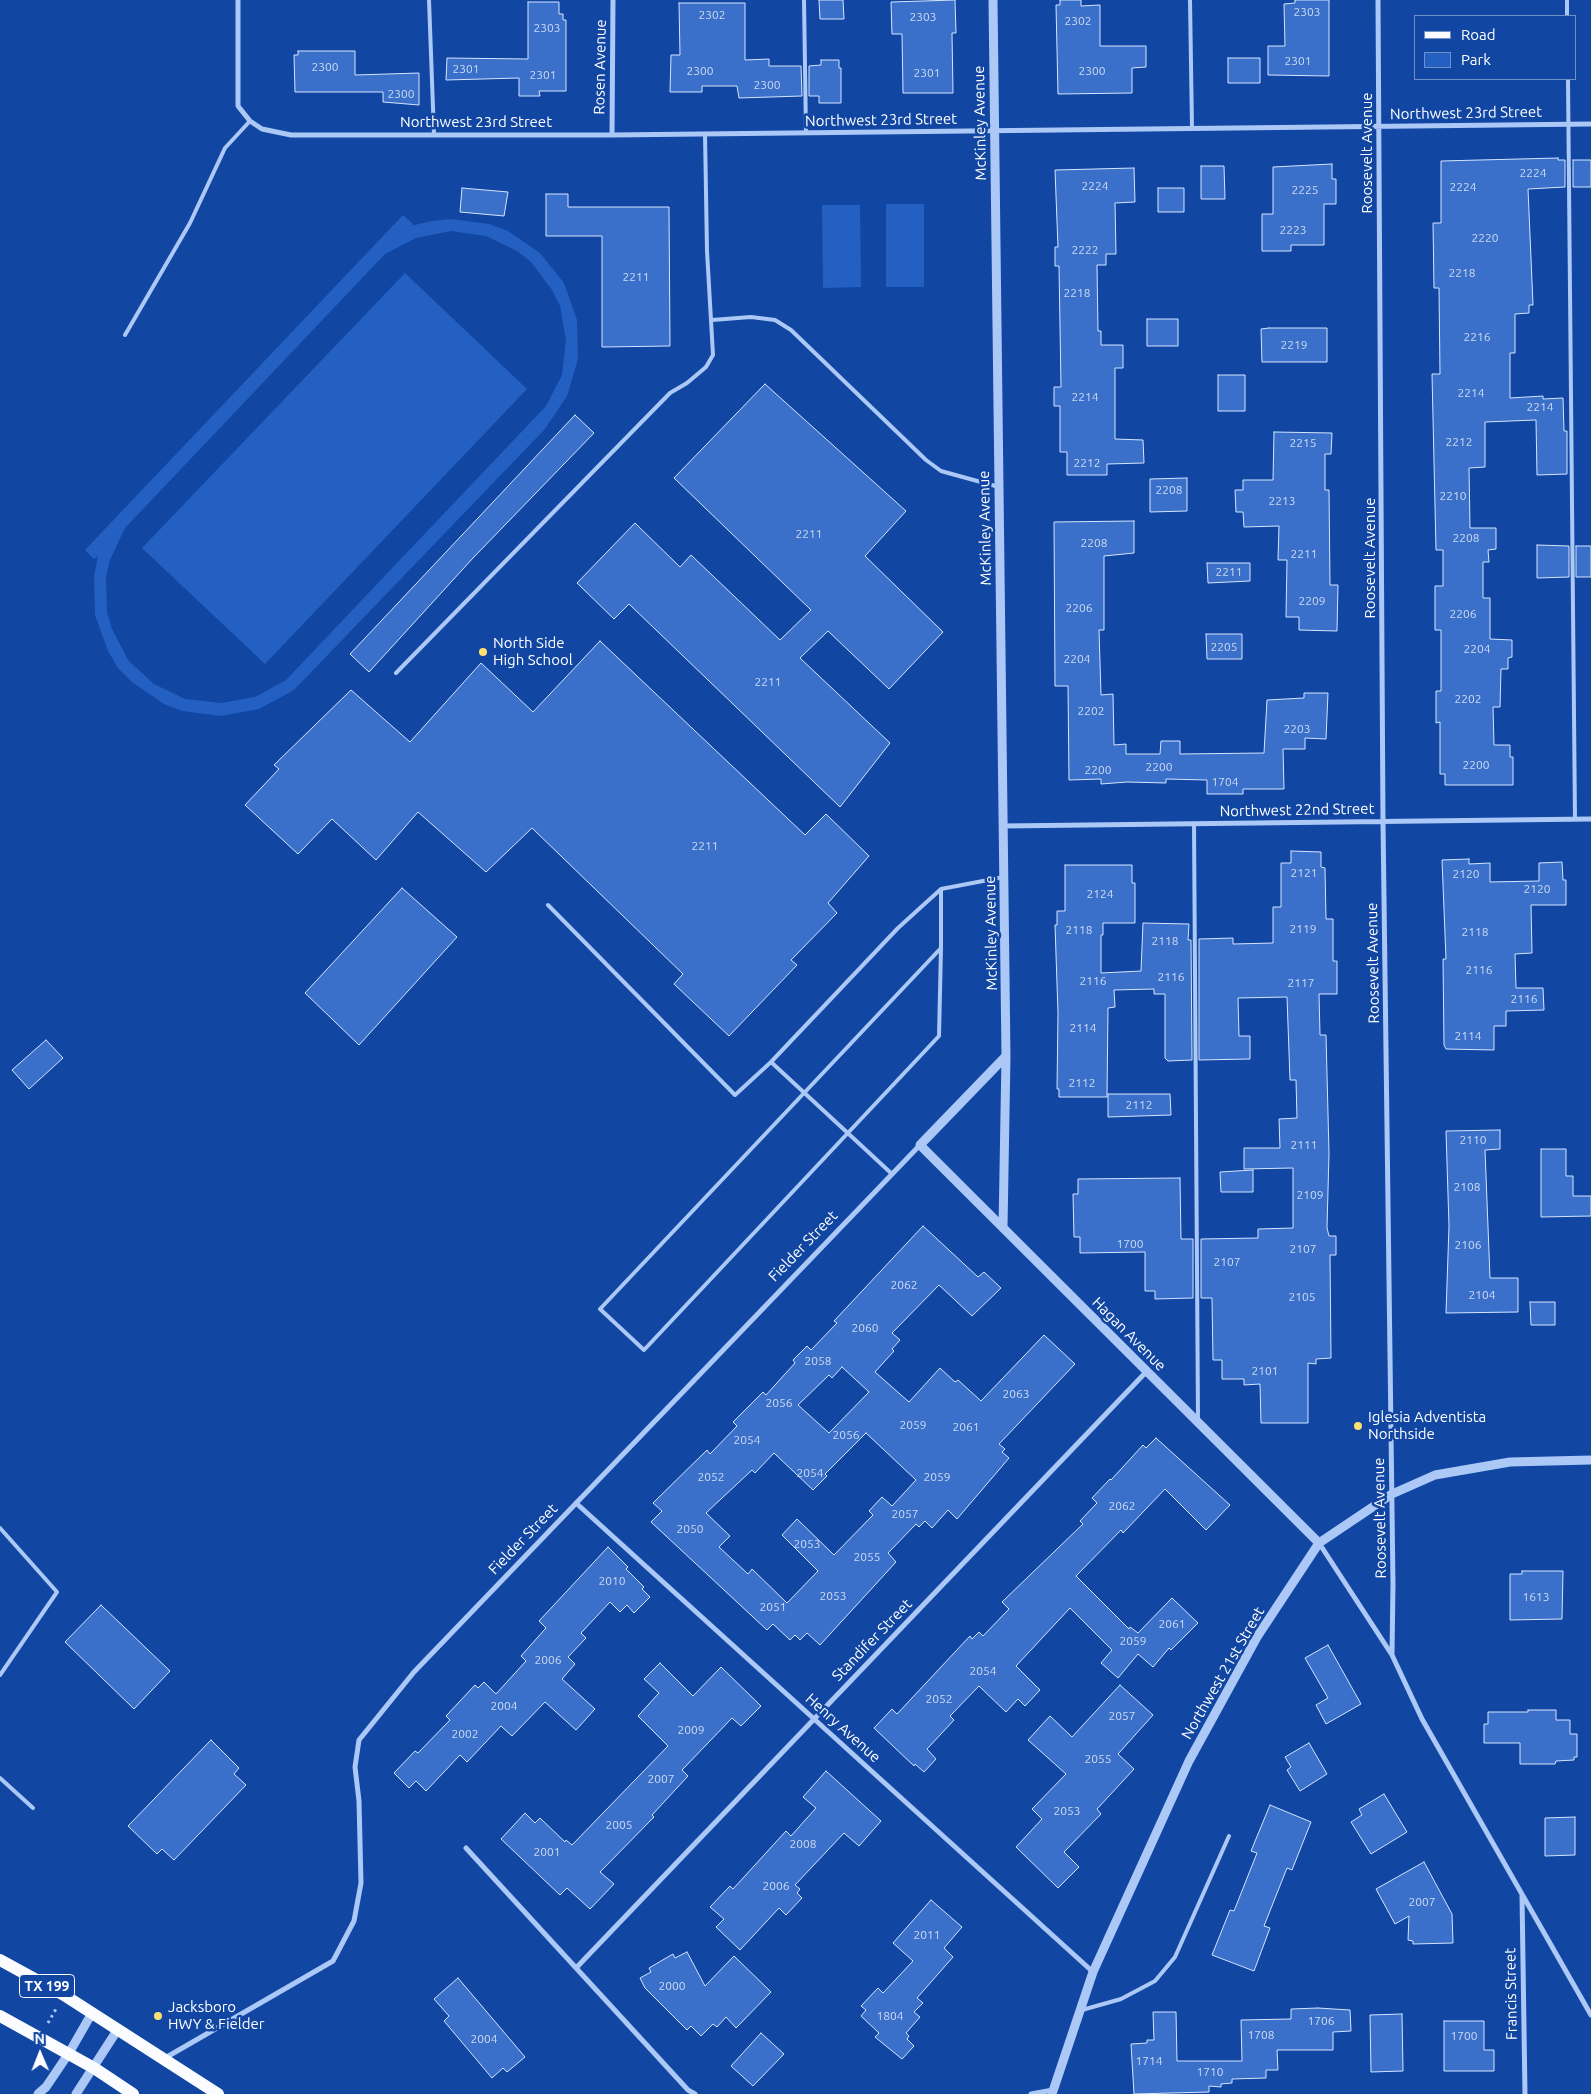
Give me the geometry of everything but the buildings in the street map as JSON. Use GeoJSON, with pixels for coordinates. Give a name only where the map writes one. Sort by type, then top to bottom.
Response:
{"type":"FeatureCollection","features":[{"type":"Feature","properties":{"kind":"main road","name":"TX 199"},"geometry":{"type":"LineString","coordinates":[[0,1960],[92,2013],[218,2094]]}},
{"type":"Feature","properties":{"kind":"main road"},"geometry":{"type":"LineString","coordinates":[[0,2016],[69,2053],[133,2094]]}},
{"type":"Feature","properties":{"kind":"street"},"geometry":{"type":"LineString","coordinates":[[238,0],[238,106],[250,121]]}},
{"type":"Feature","properties":{"kind":"street","name":"Rosen Avenue"},"geometry":{"type":"LineString","coordinates":[[612,135],[613,0]]}},
{"type":"Feature","properties":{"kind":"street","name":"McKinley Avenue"},"geometry":{"type":"LineString","coordinates":[[993,0],[1006,1056],[1004,1228]]}},
{"type":"Feature","properties":{"kind":"street","name":"Roosevelt Avenue"},"geometry":{"type":"LineString","coordinates":[[1378,0],[1383,822],[1392,1494],[1392,1656],[1422,1719],[1522,1893]]}},
{"type":"Feature","properties":{"kind":"street","name":"Northwest 23rd Street"},"geometry":{"type":"LineString","coordinates":[[250,121],[262,129],[291,134],[434,135],[612,135],[1591,124]]}},
{"type":"Feature","properties":{"kind":"street","name":"Northwest 22nd Street"},"geometry":{"type":"LineString","coordinates":[[1003,826],[1591,819]]}},
{"type":"Feature","properties":{"kind":"street","name":"Fielder Street"},"geometry":{"type":"LineString","coordinates":[[163,2059],[333,1961],[354,1921],[360,1883],[359,1801],[355,1767],[359,1740],[414,1672],[1006,1056]]}},
{"type":"Feature","properties":{"kind":"street","name":"Hagan Avenue"},"geometry":{"type":"LineString","coordinates":[[920,1145],[1319,1543]]}},
{"type":"Feature","properties":{"kind":"street","name":"Standifer Street"},"geometry":{"type":"LineString","coordinates":[[576,1968],[1147,1371]]}},
{"type":"Feature","properties":{"kind":"street","name":"Northwest 21st Street"},"geometry":{"type":"LineString","coordinates":[[1052,2092],[1093,1972],[1189,1761],[1256,1637],[1319,1543],[1392,1494],[1435,1475],[1510,1462],[1591,1460]]}},
{"type":"Feature","properties":{"kind":"street","name":"Henry Avenue"},"geometry":{"type":"LineString","coordinates":[[576,1503],[1093,1972]]}},
{"type":"Feature","properties":{"kind":"street"},"geometry":{"type":"LineString","coordinates":[[1319,1543],[1392,1656]]}},
{"type":"Feature","properties":{"kind":"street"},"geometry":{"type":"LineString","coordinates":[[466,1848],[688,2090],[695,2094]]}},
{"type":"Feature","properties":{"kind":"street"},"geometry":{"type":"LineString","coordinates":[[1522,1893],[1591,2015]]}},
{"type":"Feature","properties":{"kind":"street","name":"Francis Street"},"geometry":{"type":"LineString","coordinates":[[1522,1893],[1525,2094]]}},
{"type":"Feature","properties":{"kind":"street"},"geometry":{"type":"LineString","coordinates":[[38,2094],[46,2087],[69,2053],[92,2013]]}},
{"type":"Feature","properties":{"kind":"street"},"geometry":{"type":"LineString","coordinates":[[76,2094],[118,2030]]}},
{"type":"Feature","properties":{"kind":"street"},"geometry":{"type":"LineString","coordinates":[[1031,2094],[1052,2092]]}},
{"type":"Feature","properties":{"kind":"lane"},"geometry":{"type":"LineString","coordinates":[[429,0],[434,135]]}},
{"type":"Feature","properties":{"kind":"lane"},"geometry":{"type":"LineString","coordinates":[[804,0],[806,133]]}},
{"type":"Feature","properties":{"kind":"lane"},"geometry":{"type":"LineString","coordinates":[[1190,0],[1192,128]]}},
{"type":"Feature","properties":{"kind":"lane"},"geometry":{"type":"LineString","coordinates":[[1567,0],[1567,15]]}},
{"type":"Feature","properties":{"kind":"lane"},"geometry":{"type":"LineString","coordinates":[[1568,80],[1575,819]]}},
{"type":"Feature","properties":{"kind":"lane"},"geometry":{"type":"LineString","coordinates":[[125,335],[190,223],[226,148],[250,121]]}},
{"type":"Feature","properties":{"kind":"lane"},"geometry":{"type":"LineString","coordinates":[[396,674],[670,393],[687,383],[706,367],[713,354],[707,251],[705,134]]}},
{"type":"Feature","properties":{"kind":"lane"},"geometry":{"type":"LineString","coordinates":[[712,320],[751,317],[776,320],[791,330],[926,460],[941,471],[999,487]]}},
{"type":"Feature","properties":{"kind":"lane"},"geometry":{"type":"LineString","coordinates":[[1194,824],[1198,1422]]}},
{"type":"Feature","properties":{"kind":"lane"},"geometry":{"type":"LineString","coordinates":[[548,905],[735,1095],[771,1062],[898,928],[941,889],[1004,877]]}},
{"type":"Feature","properties":{"kind":"lane"},"geometry":{"type":"LineString","coordinates":[[940,948],[600,1309],[644,1350],[940,1036],[941,889]]}},
{"type":"Feature","properties":{"kind":"lane"},"geometry":{"type":"LineString","coordinates":[[771,1062],[892,1174]]}},
{"type":"Feature","properties":{"kind":"lane"},"geometry":{"type":"LineString","coordinates":[[0,1528],[57,1592],[0,1675]]}},
{"type":"Feature","properties":{"kind":"lane"},"geometry":{"type":"LineString","coordinates":[[0,1778],[33,1808]]}},
{"type":"Feature","properties":{"kind":"lane"},"geometry":{"type":"LineString","coordinates":[[1080,2010],[1121,1999],[1155,1981],[1176,1957],[1229,1836]]}},
{"type":"Feature","properties":{"kind":"path"},"geometry":{"type":"LineString","coordinates":[[46,2026],[56,2009]]}},
{"type":"Feature","properties":{"kind":"green space"},"geometry":{"type":"Polygon","coordinates":[[[886,204],[924,204],[924,287],[886,287],[886,204]]]}},
{"type":"Feature","properties":{"kind":"green space"},"geometry":{"type":"Polygon","coordinates":[[[822,205],[860,205],[861,287],[823,288],[822,205]]]}},
{"type":"Feature","properties":{"kind":"green space"},"geometry":{"type":"Polygon","coordinates":[[[403,215],[413,224],[411,226],[451,219],[489,224],[508,231],[540,253],[564,283],[577,320],[578,359],[567,396],[545,429],[294,690],[259,709],[221,716],[182,711],[164,704],[132,682],[118,668],[108,651],[95,615],[94,576],[98,556],[94,559],[85,550],[403,215]],[[451,231],[416,238],[385,254],[125,528],[110,560],[106,577],[107,612],[112,629],[128,660],[154,684],[185,699],[221,703],[255,697],[286,680],[546,406],[562,375],[566,340],[560,306],[552,290],[531,262],[517,251],[486,236],[451,231]]]}},
{"type":"Feature","properties":{"kind":"green space"},"geometry":{"type":"Polygon","coordinates":[[[405,273],[527,389],[265,664],[142,548],[405,273]]]}},
{"type":"Feature","properties":{"kind":"place","name":"North Side High School"},"geometry":{"type":"Point","coordinates":[483,652]}},
{"type":"Feature","properties":{"kind":"place","name":"Iglesia Adventista Northside"},"geometry":{"type":"Point","coordinates":[1358,1426]}},
{"type":"Feature","properties":{"kind":"place","name":"Jacksboro HWY & Fielder"},"geometry":{"type":"Point","coordinates":[158,2016]}}]}
